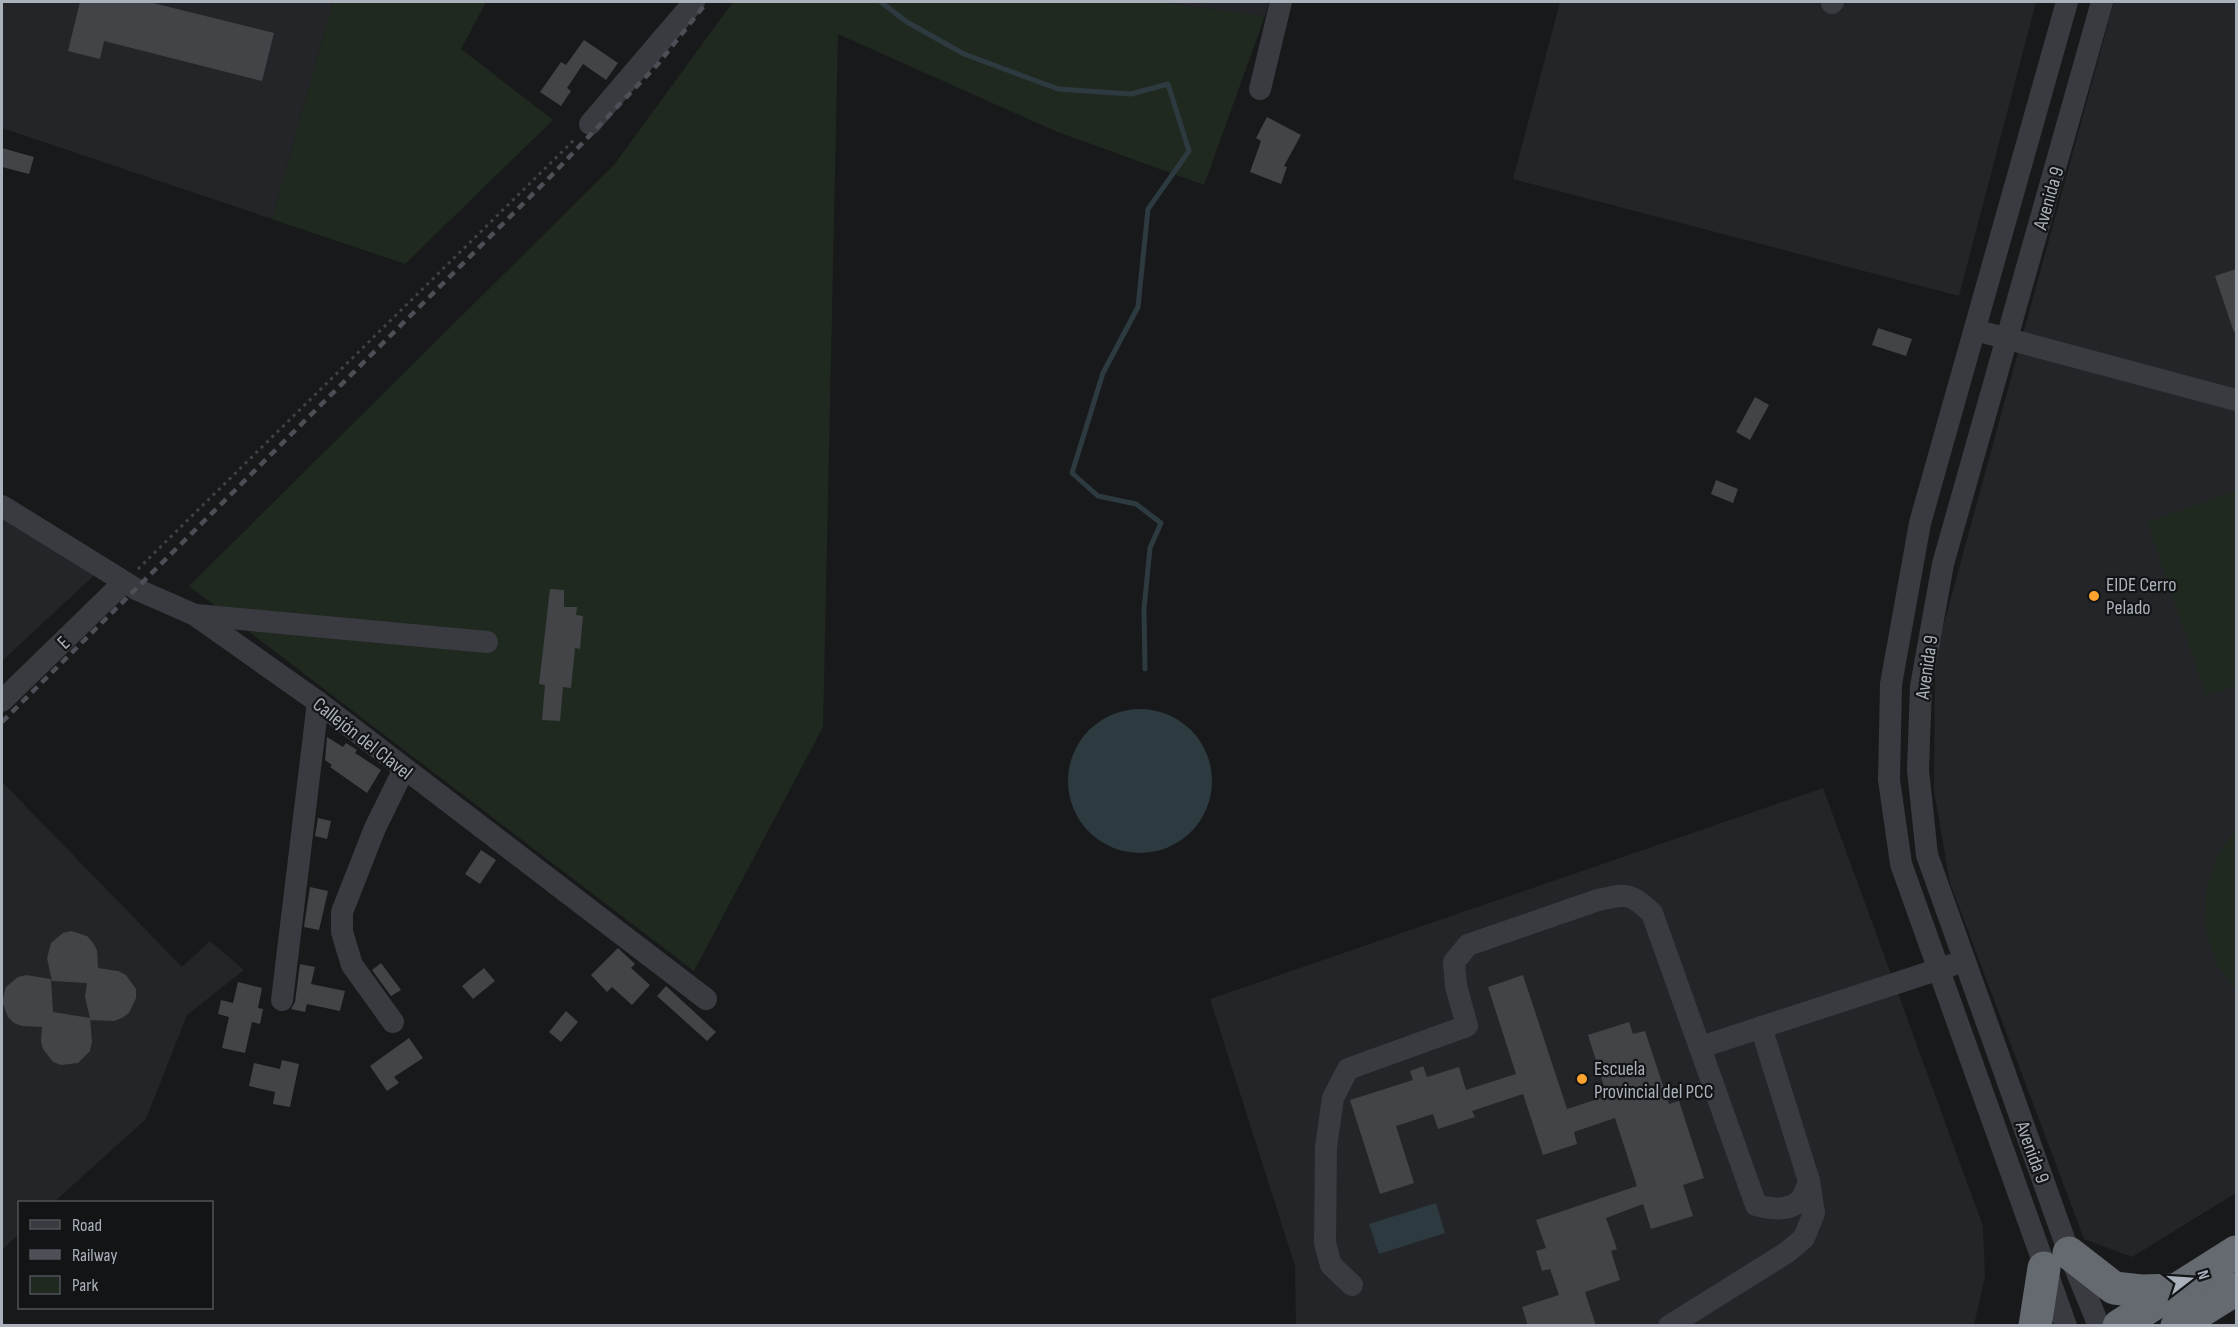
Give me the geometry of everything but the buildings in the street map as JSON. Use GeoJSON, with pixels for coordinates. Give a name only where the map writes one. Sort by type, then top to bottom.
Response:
{"type":"FeatureCollection","features":[{"type":"Feature","properties":{"kind":"highway"},"geometry":{"type":"LineString","coordinates":[[2189,1314],[2236,1252]]}},
{"type":"Feature","properties":{"kind":"highway"},"geometry":{"type":"LineString","coordinates":[[2036,1326],[2056,1261],[2114,1288],[2141,1291],[2189,1314]]}},
{"type":"Feature","properties":{"kind":"highway"},"geometry":{"type":"LineString","coordinates":[[2119,1326],[2189,1314],[2236,1289]]}},
{"type":"Feature","properties":{"kind":"street"},"geometry":{"type":"LineString","coordinates":[[590,124],[694,2]]}},
{"type":"Feature","properties":{"kind":"street"},"geometry":{"type":"LineString","coordinates":[[1260,89],[1281,2]]}},
{"type":"Feature","properties":{"kind":"street","name":"Avenida 9"},"geometry":{"type":"LineString","coordinates":[[2067,2],[1920,522],[1891,684],[1890,780],[1901,864],[1939,970],[2056,1261],[2099,1326]]}},
{"type":"Feature","properties":{"kind":"street","name":"Avenida 9"},"geometry":{"type":"LineString","coordinates":[[2066,1326],[2056,1261],[1965,960],[1927,855],[1918,770],[1921,686],[1943,564],[2102,2]]}},
{"type":"Feature","properties":{"kind":"street"},"geometry":{"type":"LineString","coordinates":[[1975,330],[2236,400]]}},
{"type":"Feature","properties":{"kind":"street","name":"Callejón del Clavel"},"geometry":{"type":"LineString","coordinates":[[2,506],[136,589],[195,615],[318,702],[706,999]]}},
{"type":"Feature","properties":{"kind":"street","name":"E"},"geometry":{"type":"LineString","coordinates":[[2,701],[124,582]]}},
{"type":"Feature","properties":{"kind":"street"},"geometry":{"type":"LineString","coordinates":[[195,615],[488,642]]}},
{"type":"Feature","properties":{"kind":"street"},"geometry":{"type":"LineString","coordinates":[[282,1000],[318,702]]}},
{"type":"Feature","properties":{"kind":"street"},"geometry":{"type":"LineString","coordinates":[[393,1022],[352,965],[342,932],[342,912],[375,828],[404,769]]}},
{"type":"Feature","properties":{"kind":"street"},"geometry":{"type":"LineString","coordinates":[[1352,1285],[1331,1265],[1325,1243],[1326,1147],[1333,1098],[1348,1069],[1467,1026],[1456,986],[1454,962],[1468,945],[1598,900],[1616,896],[1634,897],[1652,913],[1756,1205],[1771,1210],[1788,1207],[1801,1200],[1809,1181]]}},
{"type":"Feature","properties":{"kind":"street"},"geometry":{"type":"LineString","coordinates":[[1701,1047],[1965,960]]}},
{"type":"Feature","properties":{"kind":"street"},"geometry":{"type":"LineString","coordinates":[[1669,1326],[1786,1253],[1804,1238],[1814,1213],[1809,1181],[1761,1027]]}},
{"type":"Feature","properties":{"kind":"path"},"geometry":{"type":"LineString","coordinates":[[124,582],[590,124]]}},
{"type":"Feature","properties":{"kind":"shaded area"},"geometry":{"type":"Polygon","coordinates":[[[2,2],[333,2],[272,219],[2,128],[2,2]]]}},
{"type":"Feature","properties":{"kind":"shaded area"},"geometry":{"type":"Polygon","coordinates":[[[1159,2],[1269,2],[1265,16],[1159,2]]]}},
{"type":"Feature","properties":{"kind":"shaded area"},"geometry":{"type":"Polygon","coordinates":[[[1560,2],[2036,2],[1959,296],[1513,179],[1560,2]]]}},
{"type":"Feature","properties":{"kind":"shaded area","name":"EIDE Cerro Pelado"},"geometry":{"type":"Polygon","coordinates":[[[2114,2],[2236,2],[2236,1193],[2132,1257],[2084,1239],[1950,883],[1934,791],[1935,656],[2114,2]]]}},
{"type":"Feature","properties":{"kind":"shaded area"},"geometry":{"type":"Polygon","coordinates":[[[2,507],[102,568],[2,661],[2,507]]]}},
{"type":"Feature","properties":{"kind":"shaded area"},"geometry":{"type":"Polygon","coordinates":[[[1140,709],[1168,714],[1191,730],[1207,753],[1212,781],[1207,809],[1191,832],[1168,848],[1140,853],[1112,848],[1089,832],[1073,809],[1068,781],[1073,753],[1089,730],[1112,714],[1140,709]]]}},
{"type":"Feature","properties":{"kind":"shaded area"},"geometry":{"type":"Polygon","coordinates":[[[3,783],[182,967],[210,941],[244,970],[187,1015],[146,1119],[55,1201],[18,1201],[18,1235],[2,1250],[3,783]]]}},
{"type":"Feature","properties":{"kind":"shaded area","name":"Escuela Provincial del PCC"},"geometry":{"type":"Polygon","coordinates":[[[1823,788],[1983,1226],[1985,1277],[1974,1325],[1296,1325],[1295,1266],[1210,999],[1823,788]]]}},
{"type":"Feature","properties":{"kind":"shaded area"},"geometry":{"type":"Polygon","coordinates":[[[1436,1203],[1445,1233],[1379,1254],[1369,1224],[1436,1203]]]}},
{"type":"Feature","properties":{"kind":"green space"},"geometry":{"type":"Polygon","coordinates":[[[333,2],[486,2],[461,49],[553,120],[405,264],[272,219],[333,2]]]}},
{"type":"Feature","properties":{"kind":"green space"},"geometry":{"type":"Polygon","coordinates":[[[733,2],[1159,2],[1265,16],[1204,185],[1055,131],[838,34],[823,727],[694,971],[189,586],[614,165],[733,2]]]}},
{"type":"Feature","properties":{"kind":"green space"},"geometry":{"type":"Polygon","coordinates":[[[2236,491],[2236,686],[2206,696],[2147,522],[2236,491]]]}},
{"type":"Feature","properties":{"kind":"green space"},"geometry":{"type":"Polygon","coordinates":[[[2236,828],[2236,991],[2217,965],[2205,928],[2206,891],[2218,855],[2236,828]]]}},
{"type":"Feature","properties":{"kind":"waterway"},"geometry":{"type":"LineString","coordinates":[[881,2],[907,22],[964,54],[1058,89],[1131,94],[1168,84],[1189,151],[1148,209],[1138,307],[1103,373],[1072,473],[1098,496],[1136,504],[1161,523],[1150,548],[1144,609],[1145,669]]}},
{"type":"Feature","properties":{"kind":"railway"},"geometry":{"type":"LineString","coordinates":[[2,722],[551,176],[658,64],[707,2]]}},
{"type":"Feature","properties":{"kind":"place","name":"EIDE Cerro Pelado"},"geometry":{"type":"Point","coordinates":[2094,596]}},
{"type":"Feature","properties":{"kind":"place","name":"Escuela Provincial del PCC"},"geometry":{"type":"Point","coordinates":[1582,1079]}}]}
